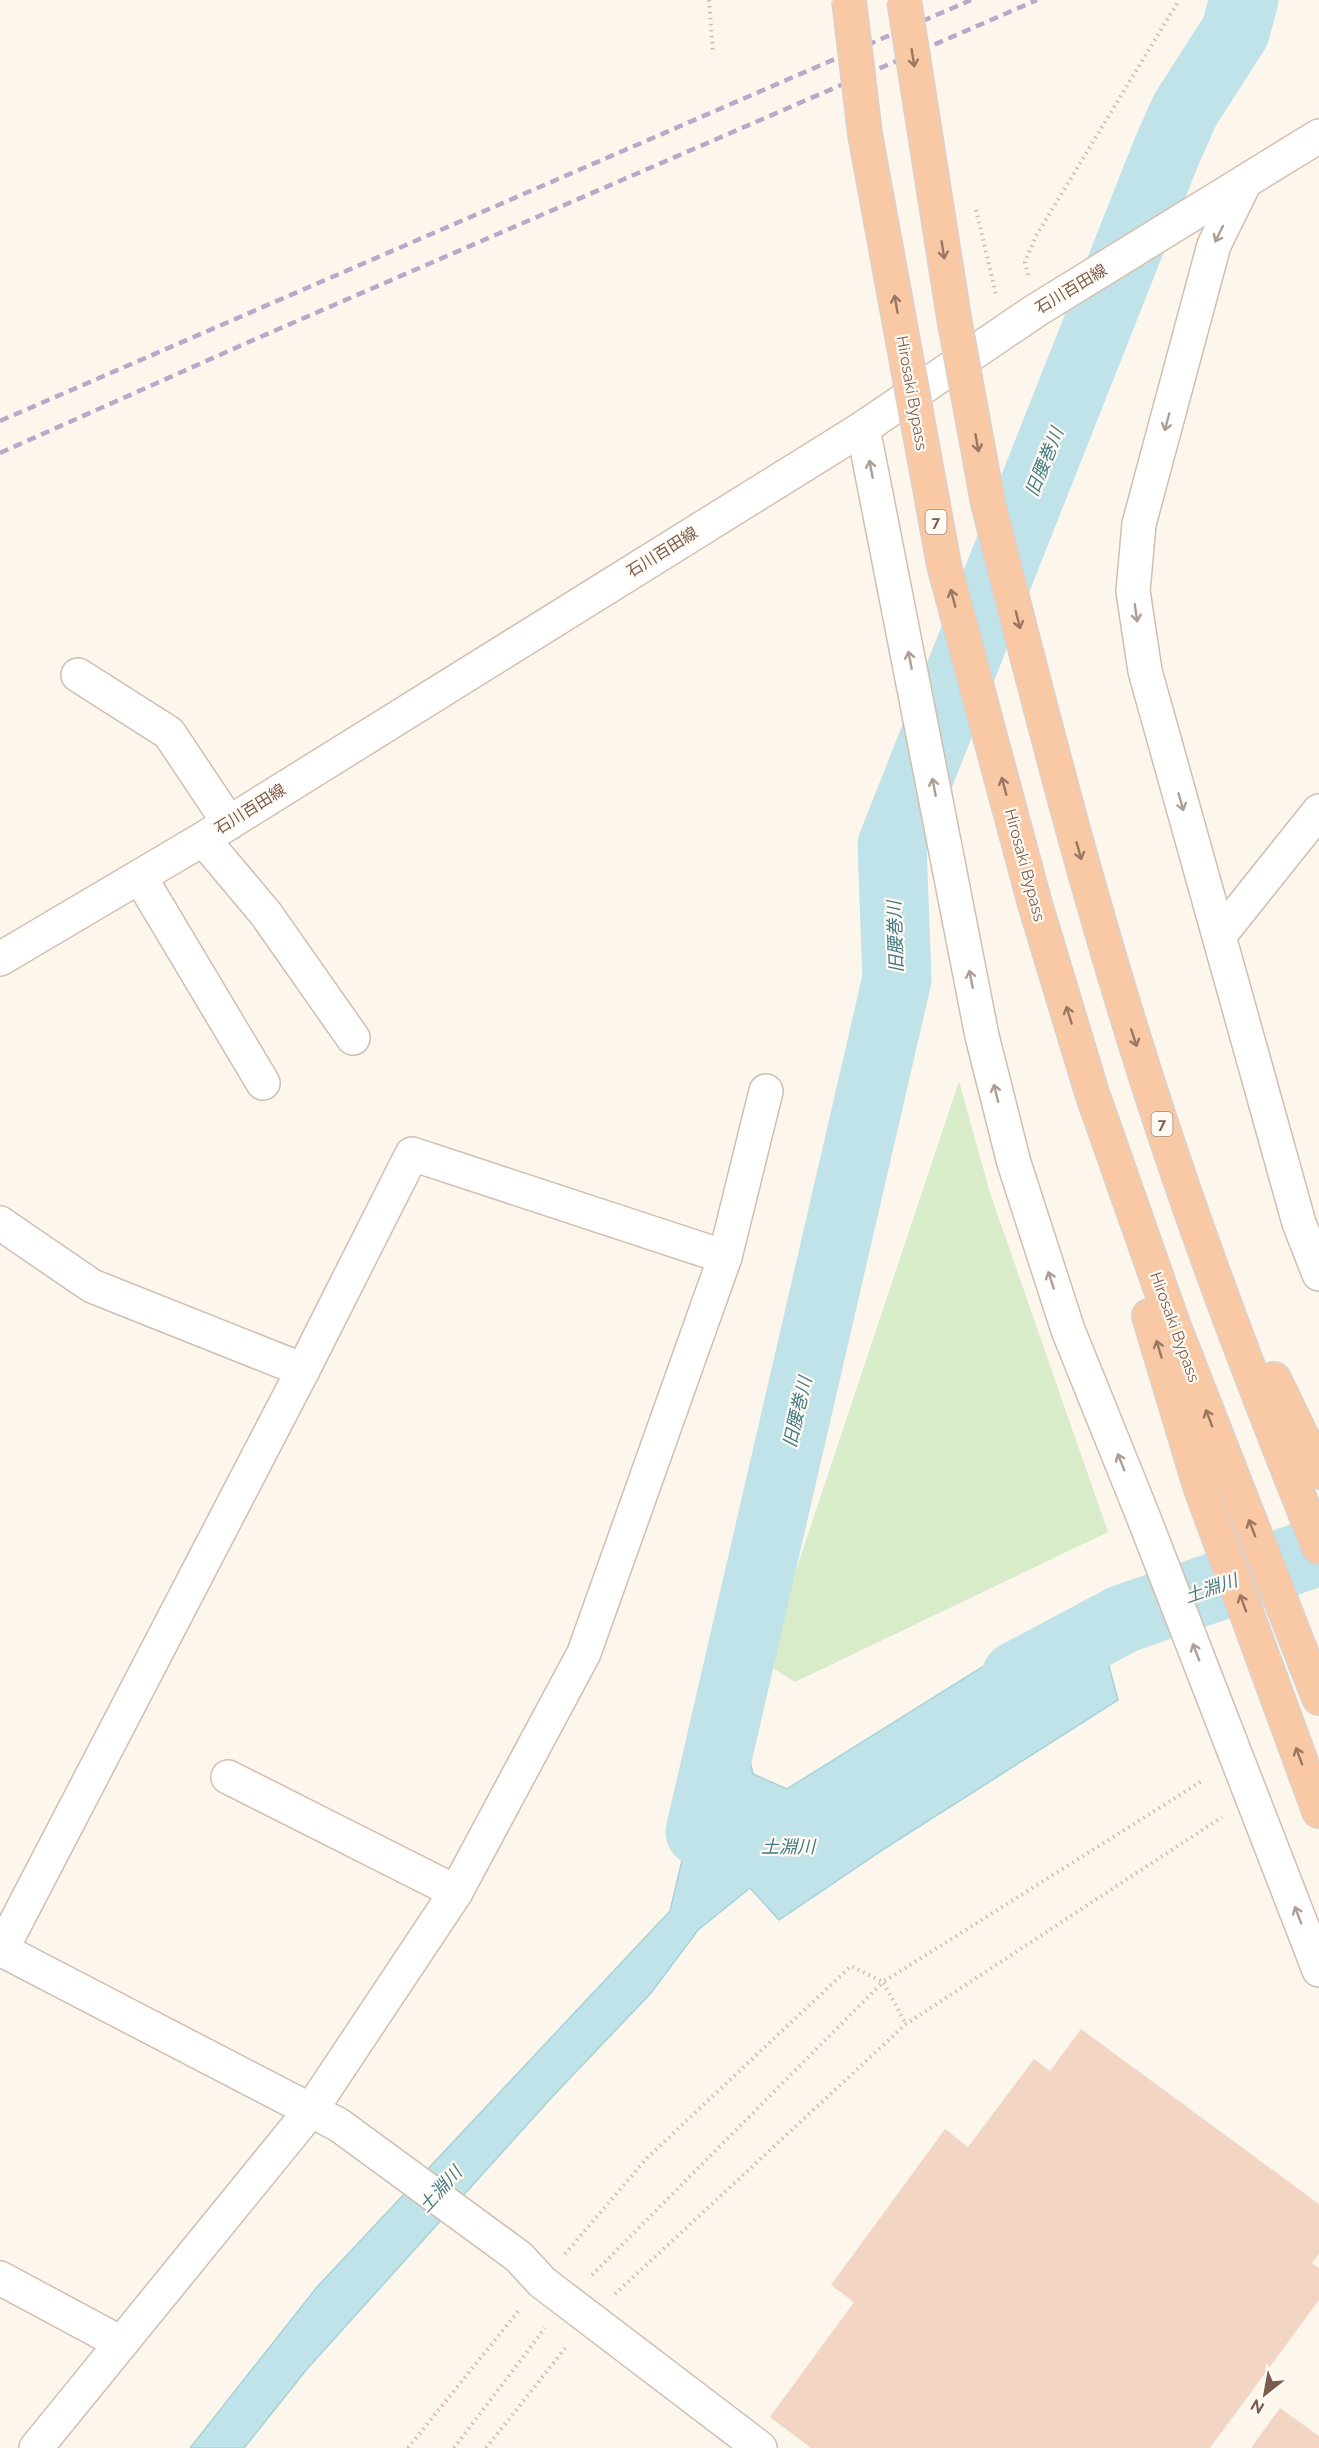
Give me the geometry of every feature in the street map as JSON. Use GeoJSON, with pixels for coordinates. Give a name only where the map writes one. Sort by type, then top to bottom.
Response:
{"type":"FeatureCollection","features":[{"type":"Feature","properties":{"kind":"highway","name":"Hirosaki Bypass"},"geometry":{"type":"LineString","coordinates":[[849,0],[865,134],[944,565],[1035,904],[1092,1093],[1173,1324],[1319,1698]]}},
{"type":"Feature","properties":{"kind":"highway","name":"7"},"geometry":{"type":"LineString","coordinates":[[904,0],[954,318],[988,502],[1062,795],[1117,984],[1187,1199],[1291,1443]]}},
{"type":"Feature","properties":{"kind":"highway"},"geometry":{"type":"LineString","coordinates":[[1092,1093],[1134,1268],[1200,1486],[1319,1811]]}},
{"type":"Feature","properties":{"kind":"highway"},"geometry":{"type":"LineString","coordinates":[[1291,1443],[1319,1472]]}},
{"type":"Feature","properties":{"kind":"highway"},"geometry":{"type":"LineString","coordinates":[[1291,1443],[1319,1547]]}},
{"type":"Feature","properties":{"kind":"street","name":"石川百田線"},"geometry":{"type":"LineString","coordinates":[[0,959],[216,831],[863,428],[1044,305],[1319,136]]}},
{"type":"Feature","properties":{"kind":"street"},"geometry":{"type":"LineString","coordinates":[[1245,182],[1214,245],[1139,524],[1133,591],[1145,671],[1299,1223],[1319,1274]]}},
{"type":"Feature","properties":{"kind":"street"},"geometry":{"type":"LineString","coordinates":[[863,428],[982,1036],[1014,1163],[1068,1330],[1218,1706],[1319,1970]]}},
{"type":"Feature","properties":{"kind":"street"},"geometry":{"type":"LineString","coordinates":[[78,675],[169,733],[216,831],[266,914],[353,1038]]}},
{"type":"Feature","properties":{"kind":"street"},"geometry":{"type":"LineString","coordinates":[[1220,935],[1319,811]]}},
{"type":"Feature","properties":{"kind":"street"},"geometry":{"type":"LineString","coordinates":[[140,877],[263,1083]]}},
{"type":"Feature","properties":{"kind":"street"},"geometry":{"type":"LineString","coordinates":[[36,2448],[311,2110],[456,1892],[584,1653],[725,1257],[766,1091]]}},
{"type":"Feature","properties":{"kind":"street"},"geometry":{"type":"LineString","coordinates":[[725,1257],[412,1154],[303,1370],[1,1949],[339,2125],[519,2257],[565,2300],[760,2448]]}},
{"type":"Feature","properties":{"kind":"street"},"geometry":{"type":"LineString","coordinates":[[0,1223],[92,1286],[303,1370]]}},
{"type":"Feature","properties":{"kind":"street"},"geometry":{"type":"LineString","coordinates":[[228,1777],[456,1892]]}},
{"type":"Feature","properties":{"kind":"street"},"geometry":{"type":"LineString","coordinates":[[0,2277],[121,2343]]}},
{"type":"Feature","properties":{"kind":"path"},"geometry":{"type":"LineString","coordinates":[[709,0],[713,54]]}},
{"type":"Feature","properties":{"kind":"path"},"geometry":{"type":"LineString","coordinates":[[1044,305],[1025,262],[1036,236],[1179,0]]}},
{"type":"Feature","properties":{"kind":"path"},"geometry":{"type":"LineString","coordinates":[[408,2448],[565,2300],[883,1982],[1202,1781]]}},
{"type":"Feature","properties":{"kind":"path"},"geometry":{"type":"LineString","coordinates":[[454,2448],[565,2300],[906,2024],[1228,1813]]}},
{"type":"Feature","properties":{"kind":"path"},"geometry":{"type":"LineString","coordinates":[[486,2448],[565,2300],[648,2158],[851,1966],[883,1982],[906,2024]]}},
{"type":"Feature","properties":{"kind":"green space"},"geometry":{"type":"Polygon","coordinates":[[[959,1081],[990,1193],[1108,1532],[795,1682],[765,1663],[959,1081]]]}},
{"type":"Feature","properties":{"kind":"water","name":"土淵川"},"geometry":{"type":"Polygon","coordinates":[[[1091,1599],[1118,1700],[887,1847],[779,1920],[750,1888],[698,1930],[651,1993],[552,2097],[307,2369],[244,2448],[190,2448],[317,2287],[670,1911],[696,1801],[737,1704],[753,1774],[787,1789],[1091,1599]]]}},
{"type":"Feature","properties":{"kind":"building"},"geometry":{"type":"Polygon","coordinates":[[[1081,2029],[1319,2204],[1319,2254],[1312,2263],[1319,2268],[1319,2300],[1210,2448],[811,2448],[770,2417],[854,2302],[831,2285],[945,2129],[968,2147],[1034,2059],[1050,2071],[1081,2029]]]}},
{"type":"Feature","properties":{"kind":"building"},"geometry":{"type":"Polygon","coordinates":[[[1280,2408],[1319,2436],[1319,2448],[1251,2448],[1280,2408]]]}},
{"type":"Feature","properties":{"kind":"waterway","name":"旧腰巻川"},"geometry":{"type":"LineString","coordinates":[[700,1832],[897,979],[892,845],[1166,153],[1185,110],[1235,32],[1244,0]]}},
{"type":"Feature","properties":{"kind":"waterway"},"geometry":{"type":"LineString","coordinates":[[1235,32],[1268,0]]}},
{"type":"Feature","properties":{"kind":"waterway","name":"土淵川"},"geometry":{"type":"LineString","coordinates":[[1016,1676],[1123,1619],[1319,1551]]}},
{"type":"Feature","properties":{"kind":"railway"},"geometry":{"type":"LineString","coordinates":[[0,421],[971,0]]}},
{"type":"Feature","properties":{"kind":"railway"},"geometry":{"type":"LineString","coordinates":[[0,453],[251,341],[1037,0]]}}]}
